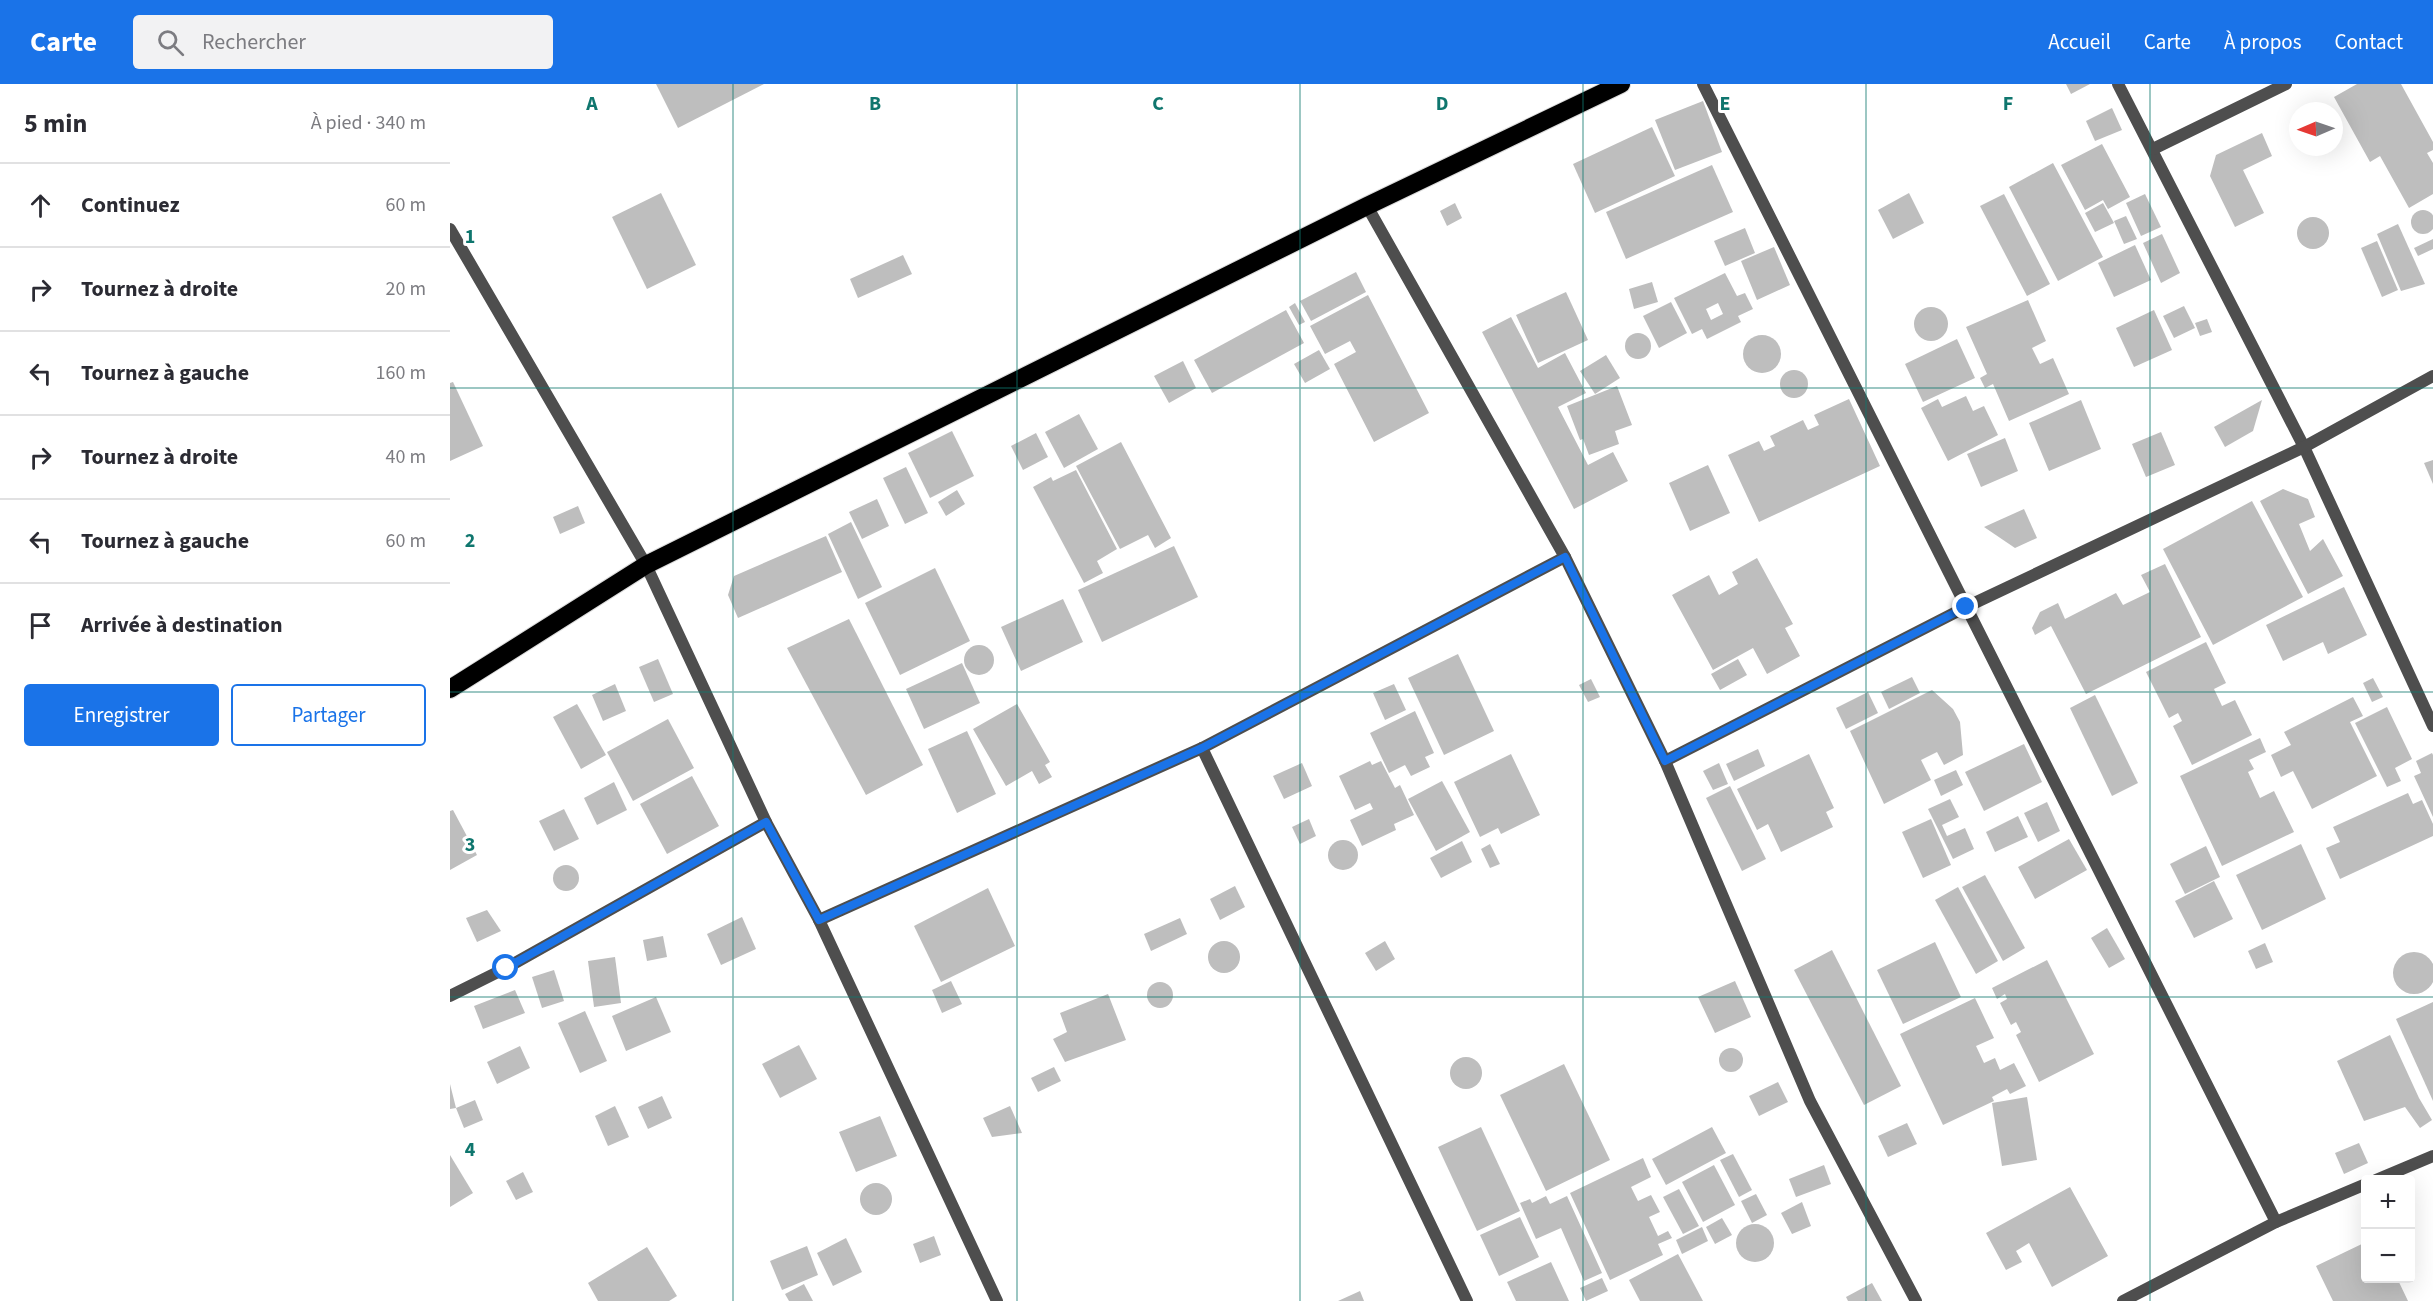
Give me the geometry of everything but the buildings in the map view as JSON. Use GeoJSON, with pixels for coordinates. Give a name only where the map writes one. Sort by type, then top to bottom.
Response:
{"type":"FeatureCollection","features":[{"type":"Feature","properties":{"kind":"highway"},"geometry":{"type":"LineString","coordinates":[[450,689],[646,565],[1367,206],[1621,84]]}},
{"type":"Feature","properties":{"kind":"street"},"geometry":{"type":"LineString","coordinates":[[1703,84],[2276,1222]]}},
{"type":"Feature","properties":{"kind":"street"},"geometry":{"type":"LineString","coordinates":[[2118,84],[2304,447],[2433,726]]}},
{"type":"Feature","properties":{"kind":"street"},"geometry":{"type":"LineString","coordinates":[[2153,149],[2286,84]]}},
{"type":"Feature","properties":{"kind":"street"},"geometry":{"type":"LineString","coordinates":[[1367,206],[1565,557],[1665,761],[1810,1101],[1916,1301]]}},
{"type":"Feature","properties":{"kind":"street"},"geometry":{"type":"LineString","coordinates":[[450,229],[646,565],[766,822],[819,920],[997,1301]]}},
{"type":"Feature","properties":{"kind":"street"},"geometry":{"type":"LineString","coordinates":[[1665,761],[1966,607],[2304,447],[2433,376]]}},
{"type":"Feature","properties":{"kind":"street"},"geometry":{"type":"LineString","coordinates":[[819,920],[1202,748],[1565,557]]}},
{"type":"Feature","properties":{"kind":"street"},"geometry":{"type":"LineString","coordinates":[[1202,748],[1467,1301]]}},
{"type":"Feature","properties":{"kind":"street"},"geometry":{"type":"LineString","coordinates":[[450,996],[506,968],[766,822]]}},
{"type":"Feature","properties":{"kind":"street"},"geometry":{"type":"LineString","coordinates":[[2386,1175],[2433,1156]]}},
{"type":"Feature","properties":{"kind":"street"},"geometry":{"type":"LineString","coordinates":[[2123,1301],[2276,1222],[2361,1186]]}},
{"type":"Feature","properties":{"kind":"route"},"geometry":{"type":"LineString","coordinates":[[506,968],[766,822],[819,920],[1202,748],[1565,557],[1665,761],[1966,607]]}}]}
